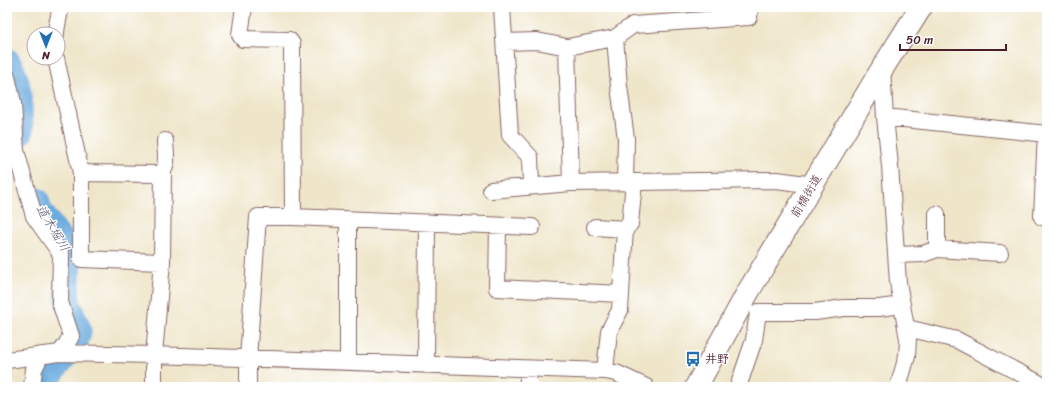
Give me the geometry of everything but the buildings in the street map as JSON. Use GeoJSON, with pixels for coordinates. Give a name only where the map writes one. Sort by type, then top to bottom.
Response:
{"type":"FeatureCollection","features":[{"type":"Feature","properties":{"kind":"main road","name":"前橋街道"},"geometry":{"type":"LineString","coordinates":[[696,387],[748,292],[921,7]]}},
{"type":"Feature","properties":{"kind":"street"},"geometry":{"type":"LineString","coordinates":[[56,26],[60,7]]}},
{"type":"Feature","properties":{"kind":"street"},"geometry":{"type":"LineString","coordinates":[[244,7],[240,35],[243,39],[289,40],[292,44],[293,217]]}},
{"type":"Feature","properties":{"kind":"street"},"geometry":{"type":"LineString","coordinates":[[502,7],[510,135],[530,157],[531,186]]}},
{"type":"Feature","properties":{"kind":"street"},"geometry":{"type":"LineString","coordinates":[[504,42],[537,41],[567,47],[615,38],[633,25],[749,17],[750,7]]}},
{"type":"Feature","properties":{"kind":"street"},"geometry":{"type":"LineString","coordinates":[[605,371],[609,331],[620,310],[625,229],[630,224],[626,139],[619,86],[615,38]]}},
{"type":"Feature","properties":{"kind":"street"},"geometry":{"type":"LineString","coordinates":[[567,47],[571,183]]}},
{"type":"Feature","properties":{"kind":"street"},"geometry":{"type":"LineString","coordinates":[[58,66],[81,173],[81,260],[162,262]]}},
{"type":"Feature","properties":{"kind":"street"},"geometry":{"type":"LineString","coordinates":[[882,69],[898,282],[907,328],[907,356],[898,387]]}},
{"type":"Feature","properties":{"kind":"street"},"geometry":{"type":"LineString","coordinates":[[7,77],[13,103],[16,151],[34,216],[62,254],[60,302],[71,336],[60,353]]}},
{"type":"Feature","properties":{"kind":"street"},"geometry":{"type":"LineString","coordinates":[[885,117],[1047,134],[1042,217]]}},
{"type":"Feature","properties":{"kind":"street"},"geometry":{"type":"LineString","coordinates":[[81,173],[159,174],[166,166],[165,140]]}},
{"type":"Feature","properties":{"kind":"street"},"geometry":{"type":"LineString","coordinates":[[154,387],[154,355],[162,262],[163,171]]}},
{"type":"Feature","properties":{"kind":"street"},"geometry":{"type":"LineString","coordinates":[[491,190],[571,183],[629,182],[777,180],[813,185]]}},
{"type":"Feature","properties":{"kind":"street"},"geometry":{"type":"LineString","coordinates":[[936,214],[937,249]]}},
{"type":"Feature","properties":{"kind":"street"},"geometry":{"type":"LineString","coordinates":[[248,387],[248,359],[258,217],[293,217],[532,227]]}},
{"type":"Feature","properties":{"kind":"street"},"geometry":{"type":"LineString","coordinates":[[348,220],[348,362]]}},
{"type":"Feature","properties":{"kind":"street"},"geometry":{"type":"LineString","coordinates":[[426,365],[427,223]]}},
{"type":"Feature","properties":{"kind":"street"},"geometry":{"type":"LineString","coordinates":[[498,226],[497,288],[621,294]]}},
{"type":"Feature","properties":{"kind":"street"},"geometry":{"type":"LineString","coordinates":[[595,227],[625,229]]}},
{"type":"Feature","properties":{"kind":"street"},"geometry":{"type":"LineString","coordinates":[[897,255],[923,254],[937,249],[1000,253]]}},
{"type":"Feature","properties":{"kind":"street"},"geometry":{"type":"LineString","coordinates":[[738,387],[754,340],[758,312],[815,312],[844,308],[879,308],[894,306],[901,303]]}},
{"type":"Feature","properties":{"kind":"street"},"geometry":{"type":"LineString","coordinates":[[730,325],[756,332]]}},
{"type":"Feature","properties":{"kind":"street"},"geometry":{"type":"LineString","coordinates":[[907,328],[957,340],[1046,387]]}},
{"type":"Feature","properties":{"kind":"street"},"geometry":{"type":"LineString","coordinates":[[7,360],[60,353],[605,371],[616,373],[646,387]]}},
{"type":"Feature","properties":{"kind":"street"},"geometry":{"type":"LineString","coordinates":[[32,387],[34,369],[41,355]]}},
{"type":"Feature","properties":{"kind":"street"},"geometry":{"type":"LineString","coordinates":[[528,369],[528,387]]}},
{"type":"Feature","properties":{"kind":"waterway","name":"道木堀川"},"geometry":{"type":"LineString","coordinates":[[7,60],[12,68],[18,85],[21,132]]}},
{"type":"Feature","properties":{"kind":"waterway","name":"道木堀川"},"geometry":{"type":"LineString","coordinates":[[37,200],[40,211],[70,252],[67,294],[69,306],[79,329],[76,342],[53,372],[44,387]]}},
{"type":"Feature","properties":{"kind":"place","name":"井野"},"geometry":{"type":"Point","coordinates":[693,359]}}]}
